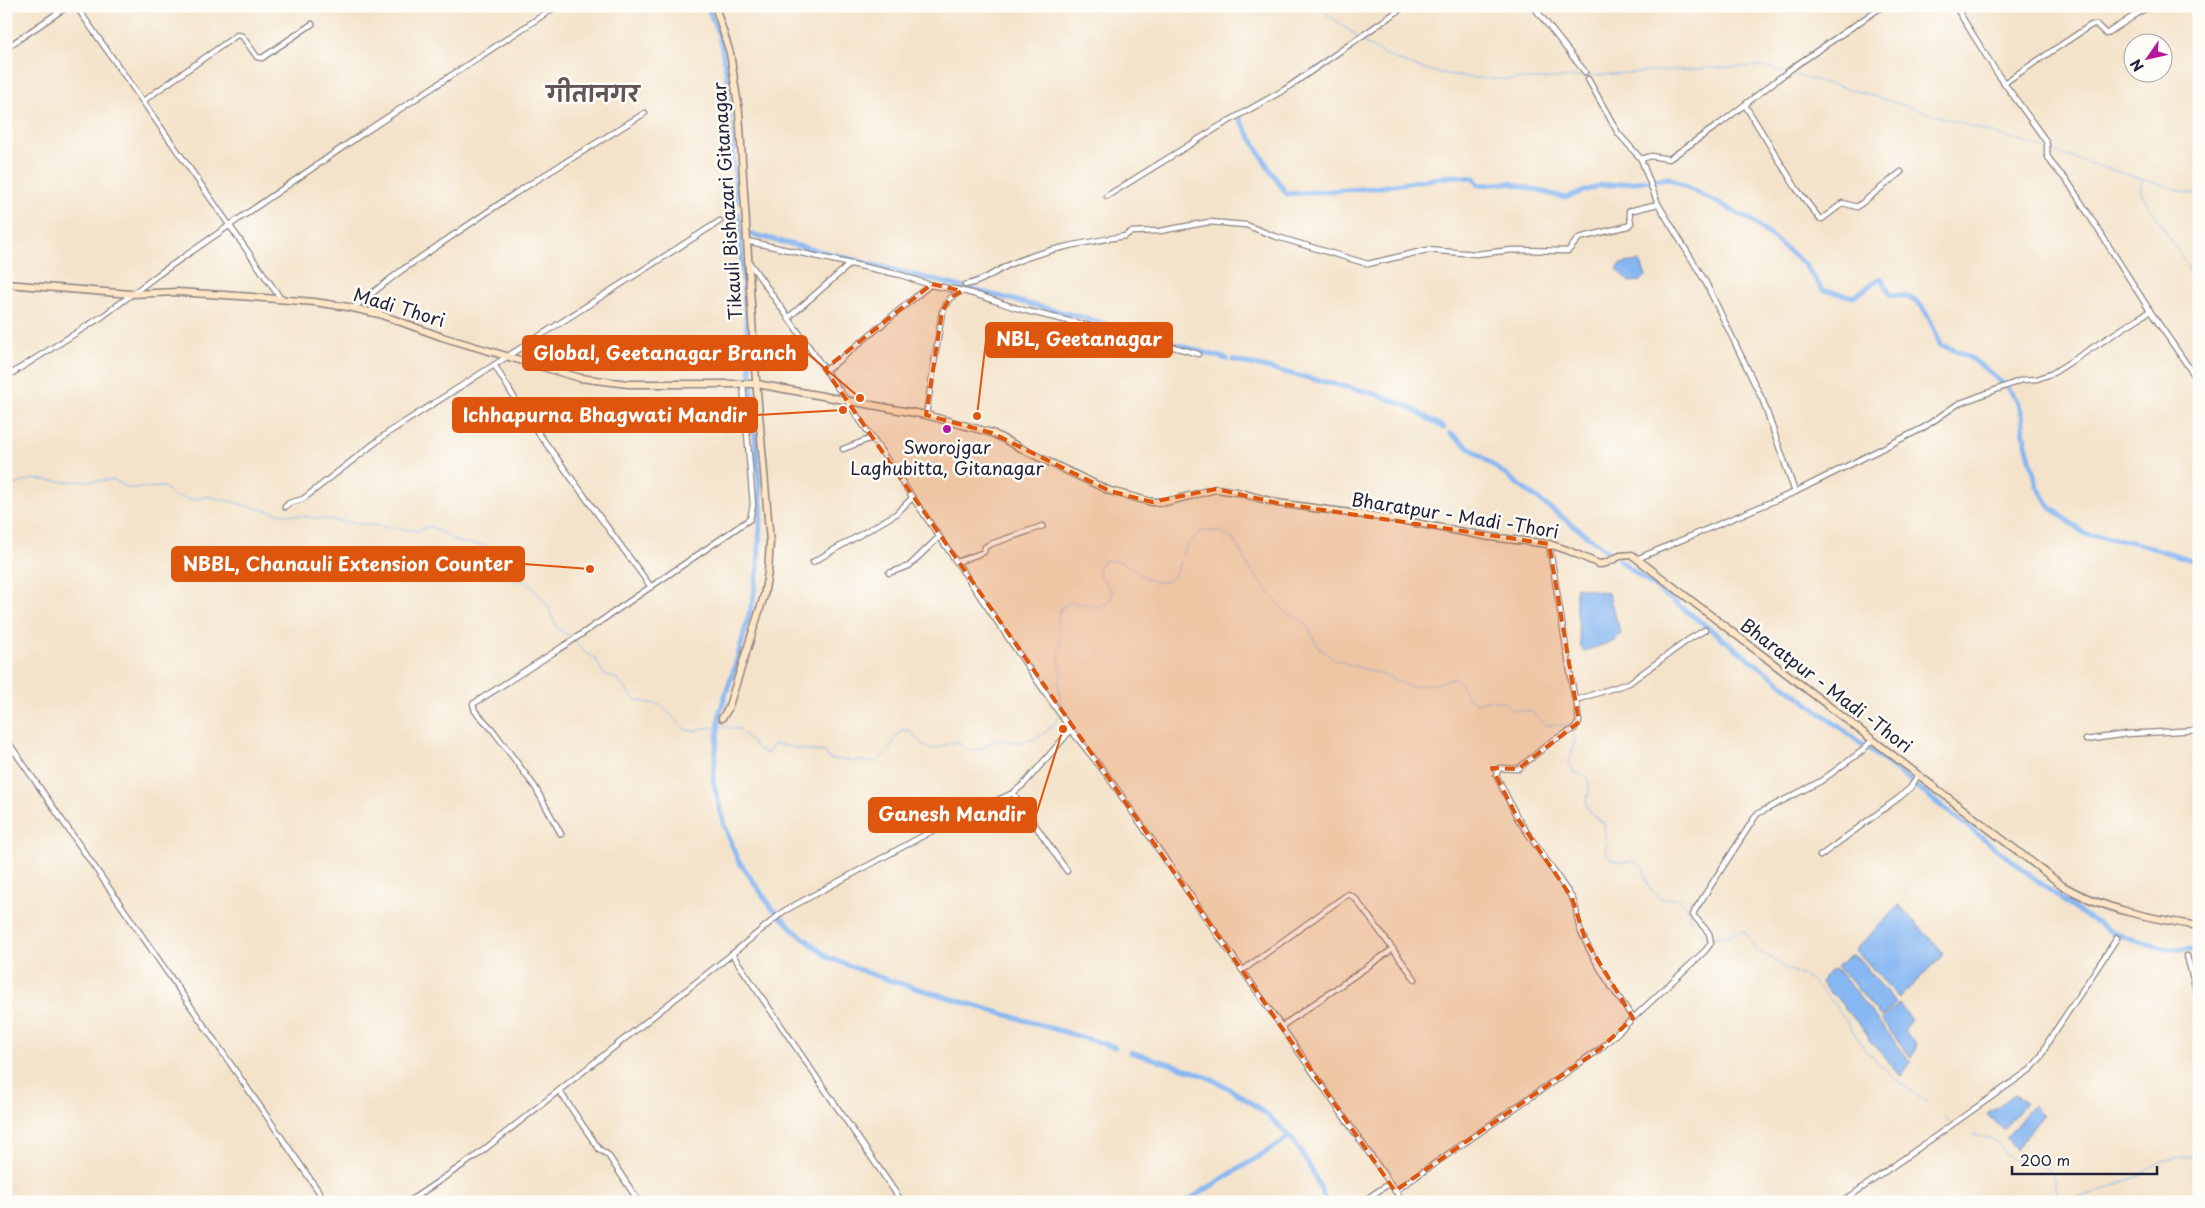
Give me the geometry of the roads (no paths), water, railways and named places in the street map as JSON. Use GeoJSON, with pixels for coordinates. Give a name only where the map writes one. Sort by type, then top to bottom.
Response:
{"type":"FeatureCollection","features":[{"type":"Feature","properties":{"kind":"main road","name":"Tikauli Bishazari Gitanagar"},"geometry":{"type":"LineString","coordinates":[[715,6],[730,53],[739,112],[748,261],[770,542],[764,596],[746,657],[728,709],[722,718]]}},
{"type":"Feature","properties":{"kind":"main road","name":"Madi Thori"},"geometry":{"type":"LineString","coordinates":[[6,284],[131,294],[177,292],[314,302],[379,314],[418,329],[580,378],[628,384],[757,384]]}},
{"type":"Feature","properties":{"kind":"main road","name":"Bharatpur - Madi -Thori"},"geometry":{"type":"LineString","coordinates":[[757,384],[926,415],[992,433],[1110,492],[1152,502],[1166,502],[1216,489],[1237,492],[1277,503],[1395,519],[1490,537],[1549,544],[1598,564],[1626,555],[1639,558],[1718,623],[2063,886],[2076,894],[2128,910],[2199,926]]}},
{"type":"Feature","properties":{"kind":"street"},"geometry":{"type":"LineString","coordinates":[[6,48],[68,6]]}},
{"type":"Feature","properties":{"kind":"street"},"geometry":{"type":"LineString","coordinates":[[76,6],[230,224],[281,300]]}},
{"type":"Feature","properties":{"kind":"street"},"geometry":{"type":"LineString","coordinates":[[6,377],[103,316],[230,224],[368,130],[557,6]]}},
{"type":"Feature","properties":{"kind":"street"},"geometry":{"type":"LineString","coordinates":[[1107,196],[1220,126],[1284,90],[1405,6]]}},
{"type":"Feature","properties":{"kind":"street"},"geometry":{"type":"LineString","coordinates":[[1533,6],[1585,72]]}},
{"type":"Feature","properties":{"kind":"street"},"geometry":{"type":"LineString","coordinates":[[1642,159],[1651,156],[1669,159],[1745,105],[1795,66],[1883,6]]}},
{"type":"Feature","properties":{"kind":"street"},"geometry":{"type":"LineString","coordinates":[[1955,6],[2048,147],[2047,154],[2199,382]]}},
{"type":"Feature","properties":{"kind":"street"},"geometry":{"type":"LineString","coordinates":[[2004,83],[2092,25],[2097,25],[2106,34],[2148,6]]}},
{"type":"Feature","properties":{"kind":"street"},"geometry":{"type":"LineString","coordinates":[[142,101],[222,44],[238,35],[242,36],[257,57],[262,58],[312,24]]}},
{"type":"Feature","properties":{"kind":"street"},"geometry":{"type":"LineString","coordinates":[[1588,80],[1618,133],[1642,159],[1658,204],[1705,281],[1759,392],[1795,492]]}},
{"type":"Feature","properties":{"kind":"street"},"geometry":{"type":"LineString","coordinates":[[1745,105],[1796,188],[1822,219],[1843,204],[1857,207],[1901,172]]}},
{"type":"Feature","properties":{"kind":"street"},"geometry":{"type":"LineString","coordinates":[[352,308],[402,270],[514,194],[645,113]]}},
{"type":"Feature","properties":{"kind":"street"},"geometry":{"type":"LineString","coordinates":[[965,285],[974,284],[1013,263],[1070,246],[1125,236],[1131,232],[1160,231],[1209,222],[1246,225],[1274,236],[1368,264],[1427,250],[1476,254],[1512,250],[1568,251],[1579,238],[1628,226],[1631,223],[1629,211],[1633,208],[1658,204]]}},
{"type":"Feature","properties":{"kind":"street"},"geometry":{"type":"LineString","coordinates":[[285,507],[289,503],[303,499],[390,432],[720,221]]}},
{"type":"Feature","properties":{"kind":"street"},"geometry":{"type":"LineString","coordinates":[[747,241],[795,250],[849,265],[900,275],[930,285],[973,293],[1026,310],[1138,337],[1198,354]]}},
{"type":"Feature","properties":{"kind":"street"},"geometry":{"type":"LineString","coordinates":[[748,261],[847,401],[1072,730],[1107,775],[1403,1202]]}},
{"type":"Feature","properties":{"kind":"street"},"geometry":{"type":"LineString","coordinates":[[788,318],[849,265]]}},
{"type":"Feature","properties":{"kind":"street"},"geometry":{"type":"LineString","coordinates":[[824,369],[832,366],[930,285]]}},
{"type":"Feature","properties":{"kind":"street"},"geometry":{"type":"LineString","coordinates":[[926,415],[942,312],[950,298],[962,291],[957,290]]}},
{"type":"Feature","properties":{"kind":"street"},"geometry":{"type":"LineString","coordinates":[[1639,558],[1795,492],[1923,428],[1958,404],[2015,382],[2037,379],[2053,373],[2150,311]]}},
{"type":"Feature","properties":{"kind":"street"},"geometry":{"type":"LineString","coordinates":[[495,366],[523,412],[651,587]]}},
{"type":"Feature","properties":{"kind":"street"},"geometry":{"type":"LineString","coordinates":[[561,834],[535,787],[492,729],[473,707],[473,704],[570,642],[577,635],[750,519],[753,505],[745,384]]}},
{"type":"Feature","properties":{"kind":"street"},"geometry":{"type":"LineString","coordinates":[[843,449],[872,438]]}},
{"type":"Feature","properties":{"kind":"street"},"geometry":{"type":"LineString","coordinates":[[813,562],[896,514],[912,498]]}},
{"type":"Feature","properties":{"kind":"street"},"geometry":{"type":"LineString","coordinates":[[957,562],[984,552],[985,547],[992,544],[1043,526]]}},
{"type":"Feature","properties":{"kind":"street"},"geometry":{"type":"LineString","coordinates":[[889,573],[908,566],[939,537]]}},
{"type":"Feature","properties":{"kind":"street"},"geometry":{"type":"LineString","coordinates":[[1549,544],[1579,722],[1574,729],[1552,741],[1524,766],[1518,769],[1499,768],[1496,775],[1518,820],[1576,905],[1580,930],[1615,993],[1633,1018]]}},
{"type":"Feature","properties":{"kind":"street"},"geometry":{"type":"LineString","coordinates":[[1576,700],[1629,683],[1688,640],[1705,630]]}},
{"type":"Feature","properties":{"kind":"street"},"geometry":{"type":"LineString","coordinates":[[408,1202],[476,1156],[560,1092],[781,913],[932,831],[1013,793],[1025,783],[1072,730]]}},
{"type":"Feature","properties":{"kind":"street"},"geometry":{"type":"LineString","coordinates":[[2086,740],[2126,734],[2199,730]]}},
{"type":"Feature","properties":{"kind":"street"},"geometry":{"type":"LineString","coordinates":[[6,739],[326,1202]]}},
{"type":"Feature","properties":{"kind":"street"},"geometry":{"type":"LineString","coordinates":[[1395,1190],[1600,1049],[1705,951],[1711,943],[1709,933],[1693,915],[1757,814],[1821,782],[1862,751],[1872,740]]}},
{"type":"Feature","properties":{"kind":"street"},"geometry":{"type":"LineString","coordinates":[[1820,856],[1900,797],[1911,787],[1918,775]]}},
{"type":"Feature","properties":{"kind":"street"},"geometry":{"type":"LineString","coordinates":[[1013,793],[1067,871]]}},
{"type":"Feature","properties":{"kind":"street"},"geometry":{"type":"LineString","coordinates":[[1243,970],[1348,894],[1355,898],[1415,979]]}},
{"type":"Feature","properties":{"kind":"street"},"geometry":{"type":"LineString","coordinates":[[1842,1202],[2031,1069],[2041,1057],[2117,938]]}},
{"type":"Feature","properties":{"kind":"street"},"geometry":{"type":"LineString","coordinates":[[1282,1026],[1393,949]]}},
{"type":"Feature","properties":{"kind":"street"},"geometry":{"type":"LineString","coordinates":[[732,954],[902,1202]]}},
{"type":"Feature","properties":{"kind":"street"},"geometry":{"type":"LineString","coordinates":[[2187,956],[2199,1001]]}},
{"type":"Feature","properties":{"kind":"street"},"geometry":{"type":"LineString","coordinates":[[560,1092],[599,1149],[608,1155],[639,1202]]}},
{"type":"Feature","properties":{"kind":"street"},"geometry":{"type":"LineString","coordinates":[[1362,1202],[1390,1183]]}},
{"type":"Feature","properties":{"kind":"water"},"geometry":{"type":"Polygon","coordinates":[[[1638,261],[1641,263],[1646,276],[1641,281],[1629,282],[1617,269],[1620,264],[1638,261]]]}},
{"type":"Feature","properties":{"kind":"water"},"geometry":{"type":"Polygon","coordinates":[[[1576,587],[1608,593],[1621,634],[1614,641],[1584,651],[1581,648],[1576,587]]]}},
{"type":"Feature","properties":{"kind":"water"},"geometry":{"type":"Polygon","coordinates":[[[1899,905],[1941,950],[1943,956],[1899,998],[1855,950],[1899,905]]]}},
{"type":"Feature","properties":{"kind":"water"},"geometry":{"type":"Polygon","coordinates":[[[1852,954],[1896,1003],[1881,1017],[1848,977],[1836,967],[1852,954]]]}},
{"type":"Feature","properties":{"kind":"water"},"geometry":{"type":"Polygon","coordinates":[[[1833,969],[1840,973],[1911,1062],[1901,1076],[1869,1040],[1868,1035],[1835,996],[1821,983],[1823,977],[1833,969]]]}},
{"type":"Feature","properties":{"kind":"water"},"geometry":{"type":"Polygon","coordinates":[[[1899,1004],[1911,1019],[1904,1031],[1915,1043],[1916,1049],[1911,1057],[1882,1021],[1883,1017],[1899,1004]]]}},
{"type":"Feature","properties":{"kind":"water"},"geometry":{"type":"Polygon","coordinates":[[[2015,1094],[2026,1102],[2003,1129],[1987,1114],[2015,1094]]]}},
{"type":"Feature","properties":{"kind":"water"},"geometry":{"type":"Polygon","coordinates":[[[2033,1105],[2043,1115],[2016,1149],[2006,1138],[2033,1105]]]}},
{"type":"Feature","properties":{"kind":"waterway"},"geometry":{"type":"LineString","coordinates":[[707,6],[719,35],[726,70],[737,201]]}},
{"type":"Feature","properties":{"kind":"waterway"},"geometry":{"type":"LineString","coordinates":[[1316,6],[1357,36]]}},
{"type":"Feature","properties":{"kind":"waterway"},"geometry":{"type":"LineString","coordinates":[[1362,41],[1391,58],[1423,69],[1456,76],[1491,79],[1561,78],[1761,66],[1784,72]]}},
{"type":"Feature","properties":{"kind":"waterway"},"geometry":{"type":"LineString","coordinates":[[1787,73],[1853,90],[2045,149]]}},
{"type":"Feature","properties":{"kind":"waterway"},"geometry":{"type":"LineString","coordinates":[[1240,119],[1271,172],[1287,194],[1374,188],[1452,176],[1474,178],[1479,185],[1510,183],[1565,198],[1601,185],[1669,178],[1751,220],[1804,264],[1823,290],[1854,297],[1880,278],[1882,279],[1891,295],[1911,298],[1918,303],[1929,317],[1940,345],[1974,360],[2003,384]]}},
{"type":"Feature","properties":{"kind":"waterway"},"geometry":{"type":"LineString","coordinates":[[2049,151],[2199,196]]}},
{"type":"Feature","properties":{"kind":"waterway"},"geometry":{"type":"LineString","coordinates":[[2142,180],[2140,191],[2181,256],[2199,289]]}},
{"type":"Feature","properties":{"kind":"waterway"},"geometry":{"type":"LineString","coordinates":[[738,214],[761,508],[758,566],[753,600],[736,663],[720,711],[713,780],[724,825],[738,860],[772,908],[795,931],[829,958],[882,978],[1115,1047]]}},
{"type":"Feature","properties":{"kind":"waterway"},"geometry":{"type":"LineString","coordinates":[[751,234],[1085,318],[1227,359]]}},
{"type":"Feature","properties":{"kind":"waterway"},"geometry":{"type":"LineString","coordinates":[[1233,360],[1372,393],[1405,405],[1444,428]]}},
{"type":"Feature","properties":{"kind":"waterway"},"geometry":{"type":"LineString","coordinates":[[2008,389],[2016,399],[2022,414],[2024,435],[2037,486],[2050,507],[2085,534],[2133,542],[2199,562]]}},
{"type":"Feature","properties":{"kind":"waterway"},"geometry":{"type":"LineString","coordinates":[[1450,433],[1610,553]]}},
{"type":"Feature","properties":{"kind":"waterway"},"geometry":{"type":"LineString","coordinates":[[6,488],[33,479],[66,482],[114,480],[128,488],[164,487],[173,496],[195,500],[207,496],[277,513],[417,531],[430,526],[458,542],[487,546],[514,580],[527,582],[547,604],[557,628],[573,638]]}},
{"type":"Feature","properties":{"kind":"waterway"},"geometry":{"type":"LineString","coordinates":[[1060,710],[1059,685],[1062,670],[1058,655],[1061,644],[1057,619],[1061,608],[1071,602],[1100,607],[1109,601],[1113,593],[1100,576],[1098,568],[1103,561],[1122,563],[1147,579],[1168,581],[1175,573],[1187,545],[1201,531],[1221,532],[1235,541],[1250,569],[1285,612],[1301,619],[1308,627],[1319,648],[1335,660],[1381,674],[1411,687],[1438,683],[1453,678],[1459,680],[1467,697],[1478,703],[1486,700],[1503,702],[1513,710],[1530,711],[1546,725],[1567,725],[1572,728]]}},
{"type":"Feature","properties":{"kind":"waterway"},"geometry":{"type":"LineString","coordinates":[[1619,560],[1863,745]]}},
{"type":"Feature","properties":{"kind":"waterway"},"geometry":{"type":"LineString","coordinates":[[576,641],[584,652],[595,658],[604,674],[617,679],[635,700],[657,704],[665,709],[686,730],[695,731],[704,728],[725,727],[739,729],[757,748],[767,754],[773,744],[825,752],[829,759],[876,762],[888,751],[901,730],[909,730],[926,747],[941,747],[957,741],[968,751],[973,751],[981,749],[997,740],[1024,742],[1036,738],[1046,732],[1059,717]]}},
{"type":"Feature","properties":{"kind":"waterway"},"geometry":{"type":"LineString","coordinates":[[1574,731],[1575,739],[1569,764],[1574,772],[1587,776],[1589,791],[1586,805],[1588,810],[1604,823],[1607,855],[1613,860],[1620,862],[1637,862],[1643,867],[1650,890],[1661,898],[1678,899],[1686,905],[1691,923],[1707,938]]}},
{"type":"Feature","properties":{"kind":"waterway"},"geometry":{"type":"LineString","coordinates":[[1867,748],[1911,782]]}},
{"type":"Feature","properties":{"kind":"waterway"},"geometry":{"type":"LineString","coordinates":[[1914,785],[2070,906],[2113,933],[2163,948],[2199,951]]}},
{"type":"Feature","properties":{"kind":"waterway"},"geometry":{"type":"LineString","coordinates":[[1711,938],[1745,931],[1756,951],[1774,959],[1785,968],[1810,979],[1836,1006],[1864,1048],[1893,1077],[1926,1102]]}},
{"type":"Feature","properties":{"kind":"waterway"},"geometry":{"type":"LineString","coordinates":[[1130,1052],[1200,1074],[1223,1085],[1259,1108],[1280,1126],[1299,1149],[1315,1176],[1326,1202]]}},
{"type":"Feature","properties":{"kind":"waterway"},"geometry":{"type":"LineString","coordinates":[[1944,1117],[1951,1123]]}},
{"type":"Feature","properties":{"kind":"waterway"},"geometry":{"type":"LineString","coordinates":[[1974,1134],[1995,1141],[2011,1159],[2036,1163],[2045,1167],[2053,1177],[2057,1192],[2061,1198],[2071,1200],[2133,1178],[2162,1161],[2179,1157],[2199,1157]]}},
{"type":"Feature","properties":{"kind":"waterway"},"geometry":{"type":"LineString","coordinates":[[1185,1202],[1290,1137]]}},
{"type":"Feature","properties":{"kind":"place","name":"Global, Geetanagar Branch"},"geometry":{"type":"Point","coordinates":[860,398]}},
{"type":"Feature","properties":{"kind":"place","name":"Ichhapurna Bhagwati Mandir"},"geometry":{"type":"Point","coordinates":[843,410]}},
{"type":"Feature","properties":{"kind":"place","name":"NBL, Geetanagar"},"geometry":{"type":"Point","coordinates":[977,416]}},
{"type":"Feature","properties":{"kind":"place","name":"Sworojgar Laghubitta, Gitanagar"},"geometry":{"type":"Point","coordinates":[947,429]}},
{"type":"Feature","properties":{"kind":"place","name":"NBBL, Chanauli Extension Counter"},"geometry":{"type":"Point","coordinates":[590,569]}},
{"type":"Feature","properties":{"kind":"place","name":"Ganesh Mandir"},"geometry":{"type":"Point","coordinates":[1063,729]}},
{"type":"Feature","properties":{"kind":"district","name":"गीतानगर"},"geometry":{"type":"Point","coordinates":[593,94]}}]}
